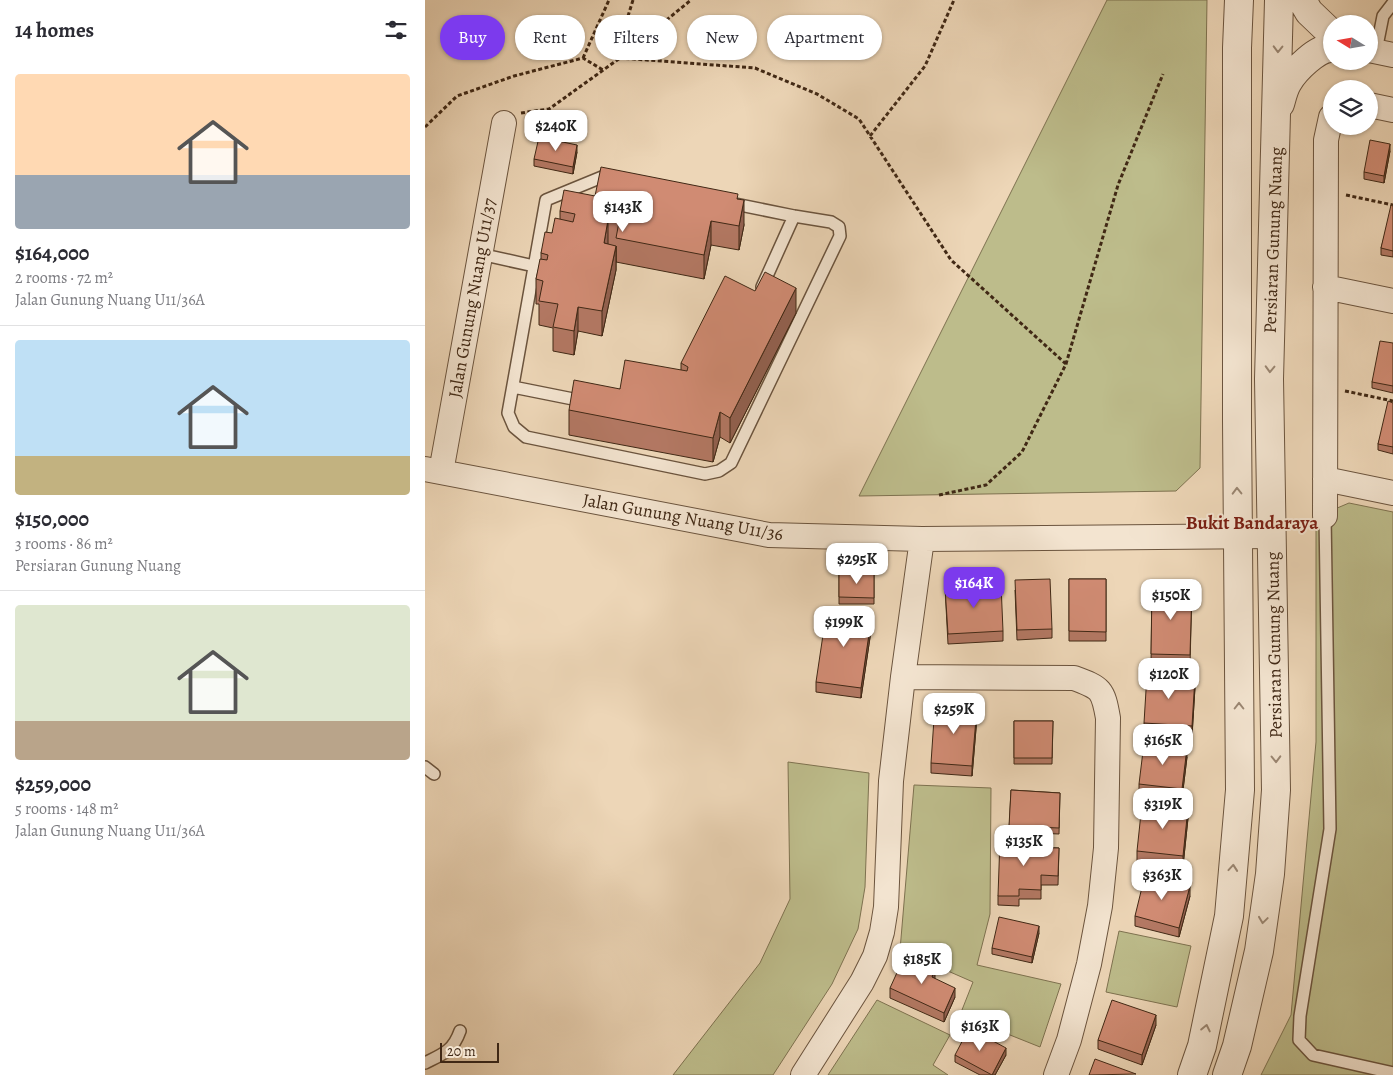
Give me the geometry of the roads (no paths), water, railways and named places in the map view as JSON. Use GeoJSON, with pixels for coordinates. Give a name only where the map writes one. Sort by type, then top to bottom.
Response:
{"type":"FeatureCollection","features":[{"type":"Feature","properties":{"kind":"street","name":"Persiaran Gunung Nuang"},"geometry":{"type":"LineString","coordinates":[[1192,1075],[1202,1046],[1229,916],[1240,790],[1237,87],[1239,0]]}},
{"type":"Feature","properties":{"kind":"street","name":"Persiaran Gunung Nuang"},"geometry":{"type":"LineString","coordinates":[[1227,1075],[1237,1046],[1259,951],[1270,874],[1276,790],[1269,379],[1279,0]]}},
{"type":"Feature","properties":{"kind":"street"},"geometry":{"type":"LineString","coordinates":[[1302,0],[1309,12],[1323,25]]}},
{"type":"Feature","properties":{"kind":"street"},"geometry":{"type":"LineString","coordinates":[[1277,113],[1287,82],[1304,63],[1323,50]]}},
{"type":"Feature","properties":{"kind":"street"},"geometry":{"type":"LineString","coordinates":[[1378,107],[1393,110]]}},
{"type":"Feature","properties":{"kind":"street","name":"Jalan Gunung Nuang U11/37"},"geometry":{"type":"LineString","coordinates":[[433,470],[480,254],[503,124]]}},
{"type":"Feature","properties":{"kind":"street"},"geometry":{"type":"LineString","coordinates":[[1325,516],[1326,135]]}},
{"type":"Feature","properties":{"kind":"street"},"geometry":{"type":"LineString","coordinates":[[1325,287],[1393,301]]}},
{"type":"Feature","properties":{"kind":"street","name":"Jalan Gunung Nuang U11/36"},"geometry":{"type":"LineString","coordinates":[[433,470],[769,535],[922,539],[1273,536]]}},
{"type":"Feature","properties":{"kind":"street"},"geometry":{"type":"LineString","coordinates":[[1325,479],[1393,493]]}},
{"type":"Feature","properties":{"kind":"street"},"geometry":{"type":"LineString","coordinates":[[803,1075],[862,982],[875,956],[882,932],[886,907],[891,781],[922,539]]}},
{"type":"Feature","properties":{"kind":"street"},"geometry":{"type":"LineString","coordinates":[[903,677],[1074,678],[1094,685],[1105,698],[1108,718],[1106,838],[1101,906],[1089,964],[1069,1040],[1056,1075]]}},
{"type":"Feature","properties":{"kind":"lane"},"geometry":{"type":"LineString","coordinates":[[1379,52],[1383,16],[1393,3]]}},
{"type":"Feature","properties":{"kind":"lane"},"geometry":{"type":"LineString","coordinates":[[602,177],[831,222],[839,227],[840,236],[731,464],[719,471],[705,474],[526,437],[514,427],[508,414],[534,266],[546,200],[602,177]]}},
{"type":"Feature","properties":{"kind":"lane"},"geometry":{"type":"LineString","coordinates":[[761,289],[794,216]]}},
{"type":"Feature","properties":{"kind":"lane"},"geometry":{"type":"LineString","coordinates":[[480,254],[534,266]]}},
{"type":"Feature","properties":{"kind":"lane"},"geometry":{"type":"LineString","coordinates":[[513,387],[583,401]]}},
{"type":"Feature","properties":{"kind":"lane"},"geometry":{"type":"LineString","coordinates":[[1325,516],[1330,830],[1300,1016],[1299,1040],[1313,1055],[1393,1073]]}},
{"type":"Feature","properties":{"kind":"lane"},"geometry":{"type":"LineString","coordinates":[[425,1063],[451,1049],[460,1031]]}},
{"type":"Feature","properties":{"kind":"district","name":"Bukit Bandaraya"},"geometry":{"type":"Point","coordinates":[1252,522]}}]}
